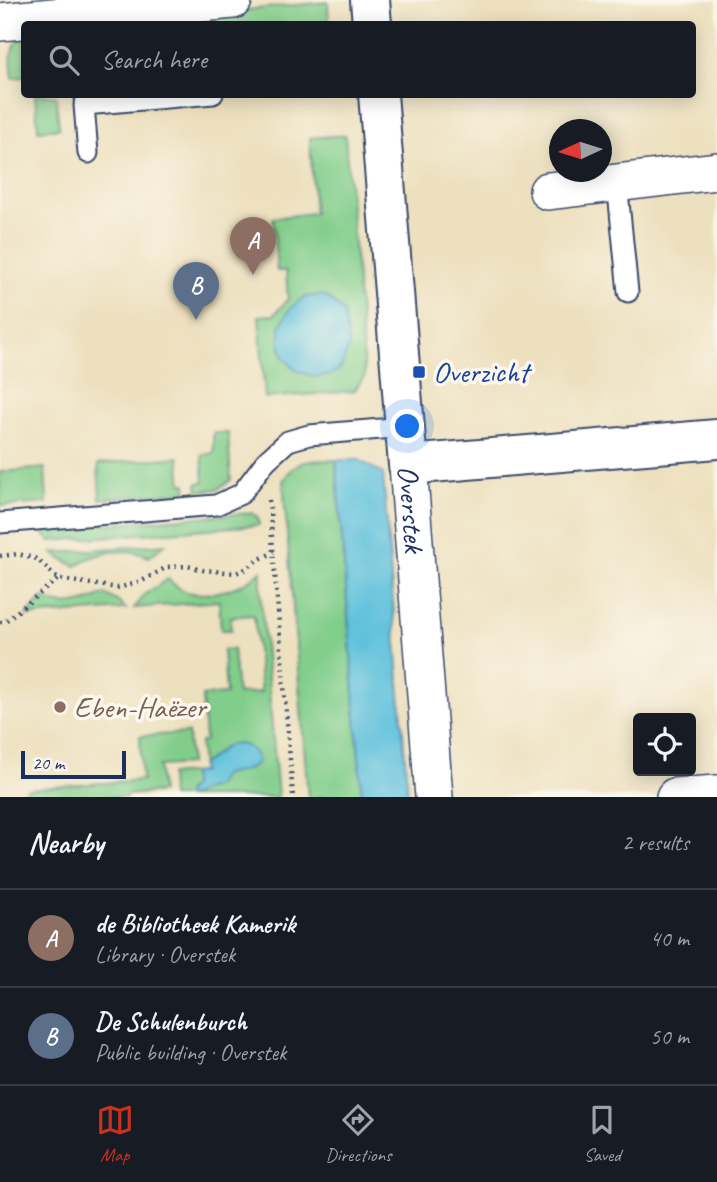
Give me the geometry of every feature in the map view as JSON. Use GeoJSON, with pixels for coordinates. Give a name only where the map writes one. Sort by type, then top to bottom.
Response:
{"type":"FeatureCollection","features":[{"type":"Feature","properties":{"kind":"street"},"geometry":{"type":"LineString","coordinates":[[0,22],[233,0]]}},
{"type":"Feature","properties":{"kind":"street"},"geometry":{"type":"LineString","coordinates":[[370,0],[372,21]]}},
{"type":"Feature","properties":{"kind":"street","name":"Overstek"},"geometry":{"type":"LineString","coordinates":[[378,98],[434,797]]}},
{"type":"Feature","properties":{"kind":"street"},"geometry":{"type":"LineString","coordinates":[[548,191],[717,171]]}},
{"type":"Feature","properties":{"kind":"street"},"geometry":{"type":"LineString","coordinates":[[408,465],[717,439]]}},
{"type":"Feature","properties":{"kind":"street"},"geometry":{"type":"LineString","coordinates":[[675,797],[717,794]]}},
{"type":"Feature","properties":{"kind":"lane"},"geometry":{"type":"LineString","coordinates":[[88,153],[84,104],[161,98]]}},
{"type":"Feature","properties":{"kind":"lane"},"geometry":{"type":"LineString","coordinates":[[617,182],[628,292]]}},
{"type":"Feature","properties":{"kind":"lane"},"geometry":{"type":"LineString","coordinates":[[0,523],[216,505],[241,494],[266,461],[288,441],[309,435],[405,427]]}},
{"type":"Feature","properties":{"kind":"path"},"geometry":{"type":"LineString","coordinates":[[266,461],[292,797]]}},
{"type":"Feature","properties":{"kind":"path"},"geometry":{"type":"LineString","coordinates":[[0,556],[18,554],[37,559],[58,579],[118,588],[140,582],[167,567],[188,566],[236,573],[274,552]]}},
{"type":"Feature","properties":{"kind":"path"},"geometry":{"type":"LineString","coordinates":[[0,622],[4,622],[58,579]]}},
{"type":"Feature","properties":{"kind":"green space"},"geometry":{"type":"Polygon","coordinates":[[[328,2],[329,21],[131,21],[328,2]]]}},
{"type":"Feature","properties":{"kind":"green space"},"geometry":{"type":"Polygon","coordinates":[[[21,37],[21,77],[13,78],[11,59],[21,37]]]}},
{"type":"Feature","properties":{"kind":"green space"},"geometry":{"type":"Polygon","coordinates":[[[35,98],[56,98],[59,128],[38,130],[35,98]]]}},
{"type":"Feature","properties":{"kind":"green space"},"geometry":{"type":"Polygon","coordinates":[[[345,135],[365,376],[354,391],[265,398],[259,316],[274,315],[288,299],[286,271],[277,271],[273,218],[314,213],[310,138],[345,135]]]}},
{"type":"Feature","properties":{"kind":"green space"},"geometry":{"type":"Polygon","coordinates":[[[213,433],[228,433],[231,480],[218,489],[198,491],[197,483],[204,482],[202,455],[214,453],[213,433]]]}},
{"type":"Feature","properties":{"kind":"green space"},"geometry":{"type":"Polygon","coordinates":[[[179,457],[182,484],[186,484],[187,492],[100,499],[98,464],[179,457]]]}},
{"type":"Feature","properties":{"kind":"green space"},"geometry":{"type":"Polygon","coordinates":[[[336,460],[362,797],[308,797],[283,481],[299,464],[336,460]]]}},
{"type":"Feature","properties":{"kind":"green space"},"geometry":{"type":"Polygon","coordinates":[[[45,468],[47,503],[0,506],[0,472],[45,468]]]}},
{"type":"Feature","properties":{"kind":"green space"},"geometry":{"type":"Polygon","coordinates":[[[251,513],[259,520],[259,525],[50,541],[39,529],[251,513]]]}},
{"type":"Feature","properties":{"kind":"green space"},"geometry":{"type":"Polygon","coordinates":[[[165,544],[149,557],[131,552],[112,552],[92,557],[76,566],[53,553],[165,544]]]}},
{"type":"Feature","properties":{"kind":"green space"},"geometry":{"type":"Polygon","coordinates":[[[261,571],[278,797],[171,797],[170,775],[202,772],[200,742],[205,741],[202,696],[226,694],[223,650],[233,649],[237,694],[261,692],[254,615],[230,617],[231,630],[221,630],[219,601],[134,608],[145,594],[168,579],[187,592],[205,594],[236,587],[261,571]]]}},
{"type":"Feature","properties":{"kind":"green space"},"geometry":{"type":"Polygon","coordinates":[[[105,594],[126,609],[27,616],[44,598],[59,604],[74,604],[105,594]]]}},
{"type":"Feature","properties":{"kind":"green space"},"geometry":{"type":"Polygon","coordinates":[[[188,733],[190,764],[159,766],[161,792],[126,797],[9,797],[26,796],[26,789],[142,780],[140,736],[188,733]]]}},
{"type":"Feature","properties":{"kind":"water"},"geometry":{"type":"Polygon","coordinates":[[[322,295],[343,312],[349,346],[341,368],[330,375],[314,377],[296,370],[284,358],[280,344],[280,327],[289,310],[304,297],[322,295]]]}},
{"type":"Feature","properties":{"kind":"water"},"geometry":{"type":"Polygon","coordinates":[[[336,460],[359,460],[383,474],[408,797],[362,797],[336,460]]]}},
{"type":"Feature","properties":{"kind":"water"},"geometry":{"type":"Polygon","coordinates":[[[240,744],[252,750],[258,762],[246,770],[223,775],[215,786],[186,797],[186,792],[192,787],[192,773],[202,772],[201,765],[228,745],[240,744]]]}},
{"type":"Feature","properties":{"kind":"place","name":"de Bibliotheek Kamerik"},"geometry":{"type":"Point","coordinates":[253,275]}},
{"type":"Feature","properties":{"kind":"place","name":"De Schulenburch"},"geometry":{"type":"Point","coordinates":[196,320]}},
{"type":"Feature","properties":{"kind":"place","name":"Overzicht"},"geometry":{"type":"Point","coordinates":[419,372]}},
{"type":"Feature","properties":{"kind":"place","name":"Eben-Haëzer"},"geometry":{"type":"Point","coordinates":[60,707]}}]}
